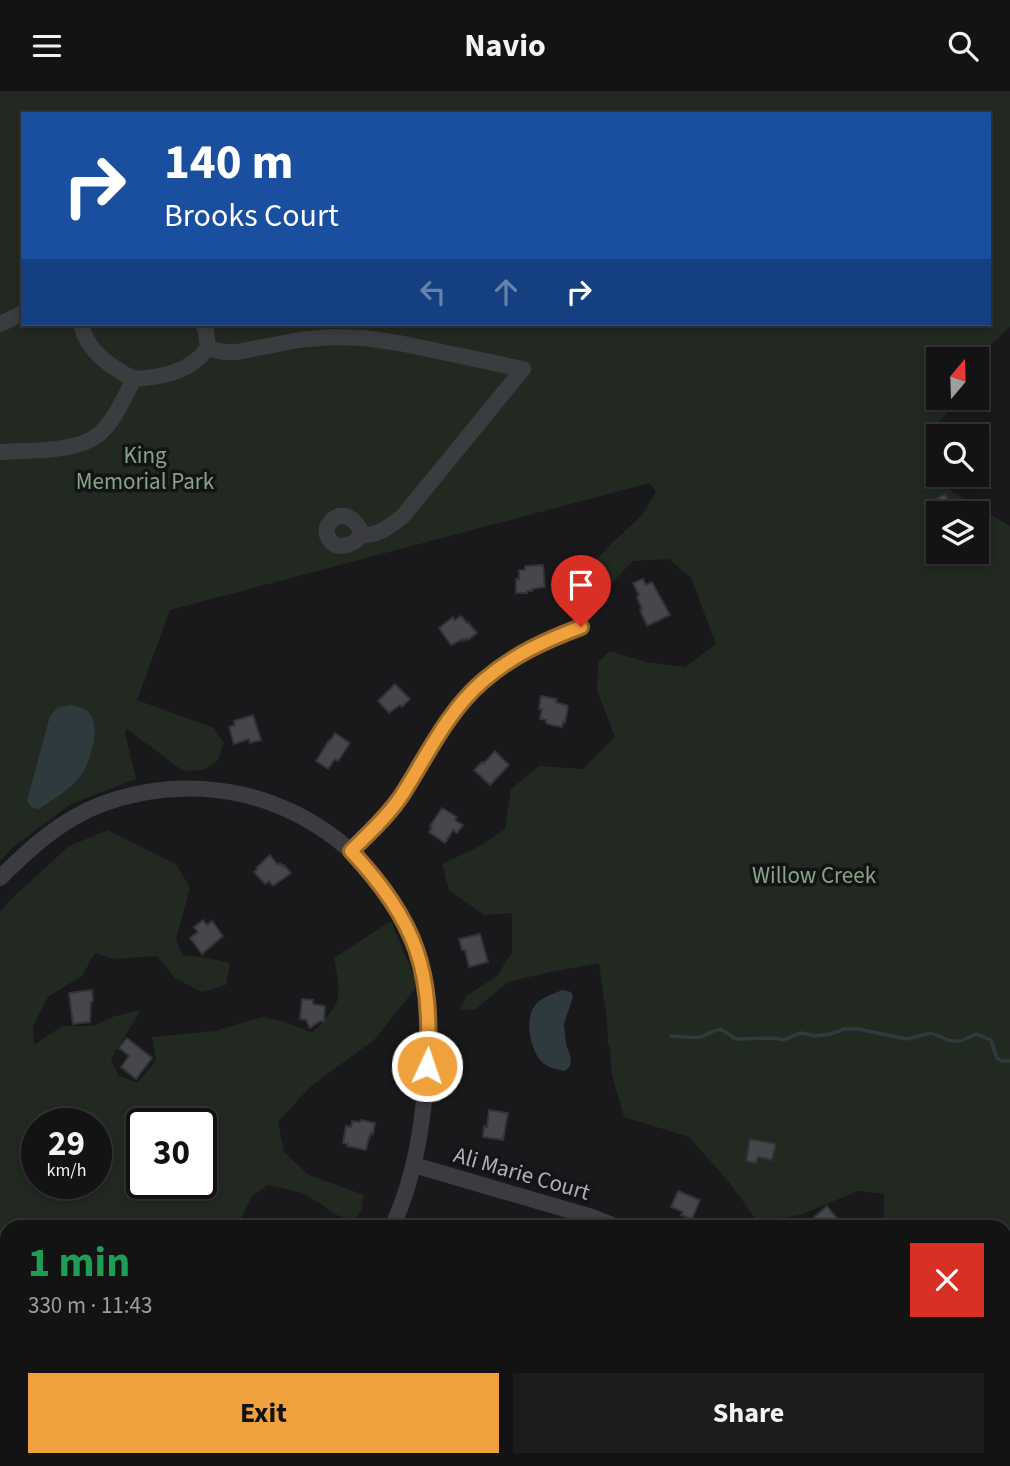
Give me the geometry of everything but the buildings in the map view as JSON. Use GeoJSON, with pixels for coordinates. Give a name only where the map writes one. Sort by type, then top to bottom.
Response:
{"type":"FeatureCollection","features":[{"type":"Feature","properties":{"kind":"street"},"geometry":{"type":"LineString","coordinates":[[0,324],[21,314]]}},
{"type":"Feature","properties":{"kind":"street"},"geometry":{"type":"LineString","coordinates":[[82,326],[90,346],[99,356],[134,379],[173,373],[200,358],[208,348],[204,326]]}},
{"type":"Feature","properties":{"kind":"street"},"geometry":{"type":"LineString","coordinates":[[208,348],[237,352],[299,340],[364,338],[523,369],[403,516],[380,532],[363,535]]}},
{"type":"Feature","properties":{"kind":"street"},"geometry":{"type":"LineString","coordinates":[[0,452],[66,447],[97,435],[109,423],[134,379]]}},
{"type":"Feature","properties":{"kind":"street"},"geometry":{"type":"LineString","coordinates":[[351,851],[385,817],[442,729],[481,683],[534,646],[581,627]]}},
{"type":"Feature","properties":{"kind":"street"},"geometry":{"type":"LineString","coordinates":[[0,878],[49,834],[74,818],[101,805],[161,789],[230,791],[260,798],[312,821],[336,837],[383,886],[397,907],[418,954],[427,991],[429,1042],[424,1115],[414,1165],[395,1220]]}},
{"type":"Feature","properties":{"kind":"street","name":"Ali Marie Court"},"geometry":{"type":"LineString","coordinates":[[414,1165],[600,1220]]}},
{"type":"Feature","properties":{"kind":"green space"},"geometry":{"type":"Polygon","coordinates":[[[0,91],[1010,91],[1010,327],[988,347],[926,347],[926,410],[949,410],[937,424],[926,424],[926,487],[945,487],[968,501],[926,501],[926,564],[989,564],[989,514],[1010,526],[1010,1220],[884,1220],[884,1194],[858,1191],[800,1215],[757,1220],[729,1182],[689,1137],[624,1117],[612,1075],[599,963],[508,982],[476,1009],[460,1010],[466,996],[497,976],[512,952],[512,913],[484,915],[449,890],[442,864],[480,846],[505,829],[511,789],[539,766],[583,769],[615,737],[597,690],[598,662],[610,651],[646,662],[685,667],[716,644],[691,578],[669,559],[633,561],[603,592],[561,588],[590,567],[642,515],[656,492],[650,483],[170,610],[137,700],[214,728],[224,743],[218,760],[203,770],[183,771],[127,729],[125,733],[136,779],[71,804],[13,847],[0,861],[0,91]]]}},
{"type":"Feature","properties":{"kind":"green space"},"geometry":{"type":"Polygon","coordinates":[[[108,830],[176,864],[190,888],[176,939],[182,955],[230,963],[226,985],[202,992],[175,978],[157,956],[114,959],[95,953],[82,976],[48,997],[33,1026],[34,1045],[62,1026],[93,1026],[115,1016],[141,1010],[111,1059],[118,1075],[137,1083],[156,1061],[152,1037],[215,1031],[263,1017],[312,1033],[337,1000],[338,983],[334,958],[391,921],[418,985],[374,1040],[310,1087],[278,1122],[284,1152],[309,1175],[364,1195],[361,1211],[354,1220],[334,1214],[302,1193],[268,1185],[252,1196],[240,1220],[0,1220],[0,912],[69,846],[108,830]]]}},
{"type":"Feature","properties":{"kind":"shaded area"},"geometry":{"type":"Polygon","coordinates":[[[72,705],[84,709],[92,717],[94,734],[91,755],[79,778],[65,791],[39,809],[33,808],[27,801],[50,716],[58,707],[72,705]]]}},
{"type":"Feature","properties":{"kind":"shaded area"},"geometry":{"type":"Polygon","coordinates":[[[562,990],[571,992],[573,996],[564,1024],[571,1058],[570,1066],[565,1071],[549,1067],[539,1059],[532,1045],[529,1029],[531,1013],[536,1004],[562,990]]]}},
{"type":"Feature","properties":{"kind":"waterway"},"geometry":{"type":"LineString","coordinates":[[671,1036],[697,1038],[720,1030],[735,1039],[783,1040],[801,1033],[815,1036],[844,1029],[858,1029],[907,1039],[931,1033],[951,1041],[961,1041],[976,1034],[991,1040],[997,1058],[1010,1061]]}},
{"type":"Feature","properties":{"kind":"route"},"geometry":{"type":"LineString","coordinates":[[427,1066],[429,1017],[421,963],[397,907],[383,886],[351,851],[385,817],[442,729],[481,683],[534,646],[581,627]]}},
{"type":"Feature","properties":{"kind":"park label","name":"King Memorial Park"},"geometry":{"type":"Point","coordinates":[145,468]}},
{"type":"Feature","properties":{"kind":"park label","name":"Willow Creek"},"geometry":{"type":"Point","coordinates":[814,875]}}]}
